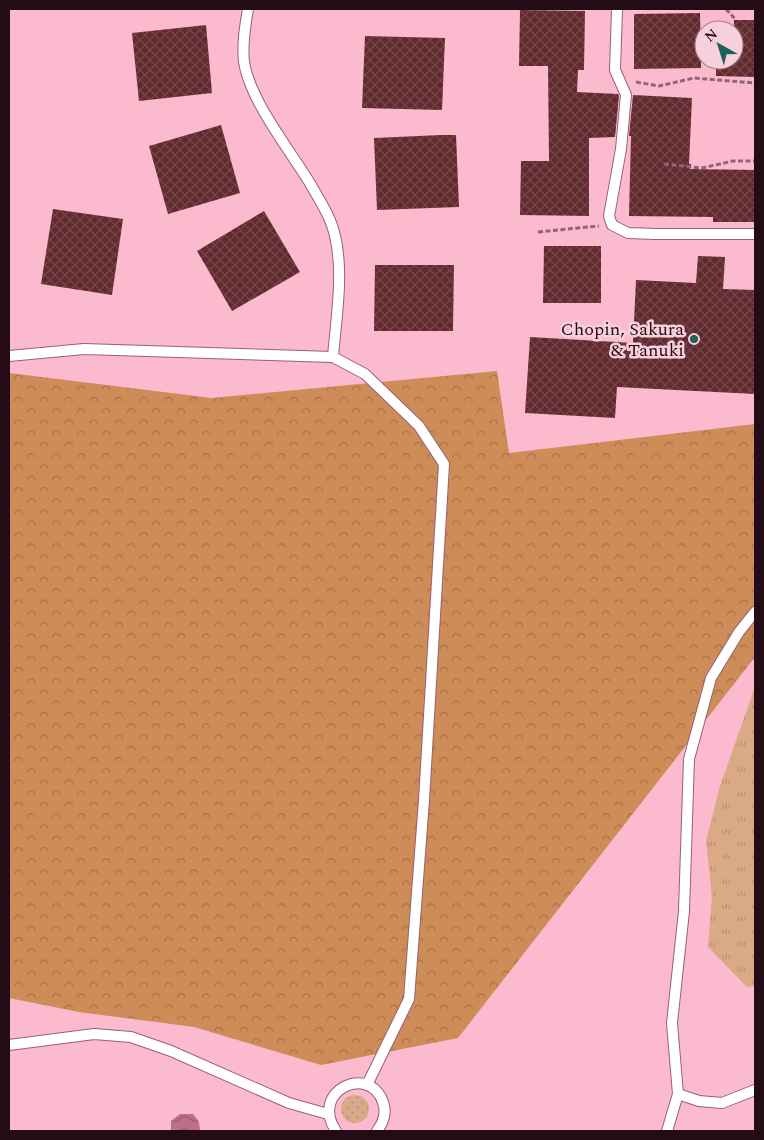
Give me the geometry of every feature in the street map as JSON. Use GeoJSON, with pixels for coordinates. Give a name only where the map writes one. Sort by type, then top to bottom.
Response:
{"type":"FeatureCollection","features":[{"type":"Feature","properties":{"kind":"lane"},"geometry":{"type":"LineString","coordinates":[[248,9],[244,33],[244,62],[252,87],[264,112],[327,212],[335,236],[339,272],[333,357]]}},
{"type":"Feature","properties":{"kind":"lane"},"geometry":{"type":"LineString","coordinates":[[617,9],[615,70],[626,95],[622,148],[610,216],[612,225],[628,233],[755,234]]}},
{"type":"Feature","properties":{"kind":"lane"},"geometry":{"type":"LineString","coordinates":[[9,356],[84,349],[333,357],[365,374],[419,426],[444,464],[424,800],[409,999],[367,1085]]}},
{"type":"Feature","properties":{"kind":"lane"},"geometry":{"type":"LineString","coordinates":[[667,1131],[678,1094],[672,1023],[684,910],[689,759],[711,678],[738,632],[755,612]]}},
{"type":"Feature","properties":{"kind":"lane"},"geometry":{"type":"LineString","coordinates":[[9,1045],[94,1034],[131,1038],[171,1052],[289,1103],[328,1114]]}},
{"type":"Feature","properties":{"kind":"lane"},"geometry":{"type":"LineString","coordinates":[[336,1131],[328,1114],[329,1104],[333,1096],[340,1089],[348,1084],[358,1083],[367,1085],[381,1097],[385,1114],[378,1131]]}},
{"type":"Feature","properties":{"kind":"lane"},"geometry":{"type":"LineString","coordinates":[[678,1094],[699,1101],[722,1103],[755,1090]]}},
{"type":"Feature","properties":{"kind":"path"},"geometry":{"type":"LineString","coordinates":[[726,9],[736,20]]}},
{"type":"Feature","properties":{"kind":"path"},"geometry":{"type":"LineString","coordinates":[[626,95],[632,82],[658,86],[694,78],[755,83]]}},
{"type":"Feature","properties":{"kind":"path"},"geometry":{"type":"LineString","coordinates":[[664,164],[702,168],[733,161],[755,161]]}},
{"type":"Feature","properties":{"kind":"path"},"geometry":{"type":"LineString","coordinates":[[538,232],[612,225]]}},
{"type":"Feature","properties":{"kind":"green space"},"geometry":{"type":"Polygon","coordinates":[[[497,371],[509,453],[755,424],[755,657],[458,1038],[321,1065],[194,1027],[79,1012],[9,998],[9,373],[212,398],[497,371]]]}},
{"type":"Feature","properties":{"kind":"green space"},"geometry":{"type":"Polygon","coordinates":[[[755,687],[755,986],[747,987],[708,947],[712,896],[706,841],[720,786],[755,687]]]}},
{"type":"Feature","properties":{"kind":"green space"},"geometry":{"type":"Polygon","coordinates":[[[355,1095],[365,1099],[369,1109],[365,1119],[355,1123],[345,1119],[341,1109],[345,1099],[355,1095]]]}},
{"type":"Feature","properties":{"kind":"water"},"geometry":{"type":"Polygon","coordinates":[[[180,1114],[193,1114],[199,1122],[200,1131],[171,1131],[171,1121],[180,1114]]]}},
{"type":"Feature","properties":{"kind":"building"},"geometry":{"type":"Polygon","coordinates":[[[520,10],[585,11],[584,70],[578,70],[577,92],[618,94],[619,96],[615,137],[589,138],[589,216],[520,215],[521,161],[549,161],[548,66],[519,66],[520,10]]]}},
{"type":"Feature","properties":{"kind":"building"},"geometry":{"type":"Polygon","coordinates":[[[700,13],[700,20],[694,20],[694,68],[634,69],[634,14],[700,13]]]}},
{"type":"Feature","properties":{"kind":"building"},"geometry":{"type":"Polygon","coordinates":[[[744,20],[755,20],[755,77],[716,76],[716,70],[744,70],[744,20]]]}},
{"type":"Feature","properties":{"kind":"building"},"geometry":{"type":"Polygon","coordinates":[[[206,25],[212,93],[139,101],[132,33],[206,25]]]}},
{"type":"Feature","properties":{"kind":"building"},"geometry":{"type":"Polygon","coordinates":[[[365,36],[445,38],[442,110],[362,108],[365,36]]]}},
{"type":"Feature","properties":{"kind":"building"},"geometry":{"type":"Polygon","coordinates":[[[633,95],[692,98],[690,169],[755,170],[755,222],[713,222],[713,217],[629,216],[631,136],[629,136],[633,95]]]}},
{"type":"Feature","properties":{"kind":"building"},"geometry":{"type":"Polygon","coordinates":[[[221,125],[240,193],[168,214],[149,146],[221,125]]]}},
{"type":"Feature","properties":{"kind":"building"},"geometry":{"type":"Polygon","coordinates":[[[456,135],[459,207],[377,210],[374,138],[456,135]]]}},
{"type":"Feature","properties":{"kind":"building"},"geometry":{"type":"Polygon","coordinates":[[[53,209],[123,219],[112,295],[41,284],[53,209]]]}},
{"type":"Feature","properties":{"kind":"building"},"geometry":{"type":"Polygon","coordinates":[[[264,211],[300,272],[232,311],[197,251],[264,211]]]}},
{"type":"Feature","properties":{"kind":"building"},"geometry":{"type":"Polygon","coordinates":[[[544,246],[601,246],[601,303],[543,303],[544,246]]]}},
{"type":"Feature","properties":{"kind":"building","name":"Chopin, Sakura & Tanuki"},"geometry":{"type":"Polygon","coordinates":[[[698,256],[725,257],[723,289],[755,290],[755,394],[617,387],[615,418],[525,413],[530,337],[633,343],[636,280],[696,283],[698,256]]]}},
{"type":"Feature","properties":{"kind":"building"},"geometry":{"type":"Polygon","coordinates":[[[375,265],[454,265],[453,331],[374,331],[375,265]]]}},
{"type":"Feature","properties":{"kind":"place","name":"Chopin, Sakura & Tanuki"},"geometry":{"type":"Point","coordinates":[694,339]}}]}
